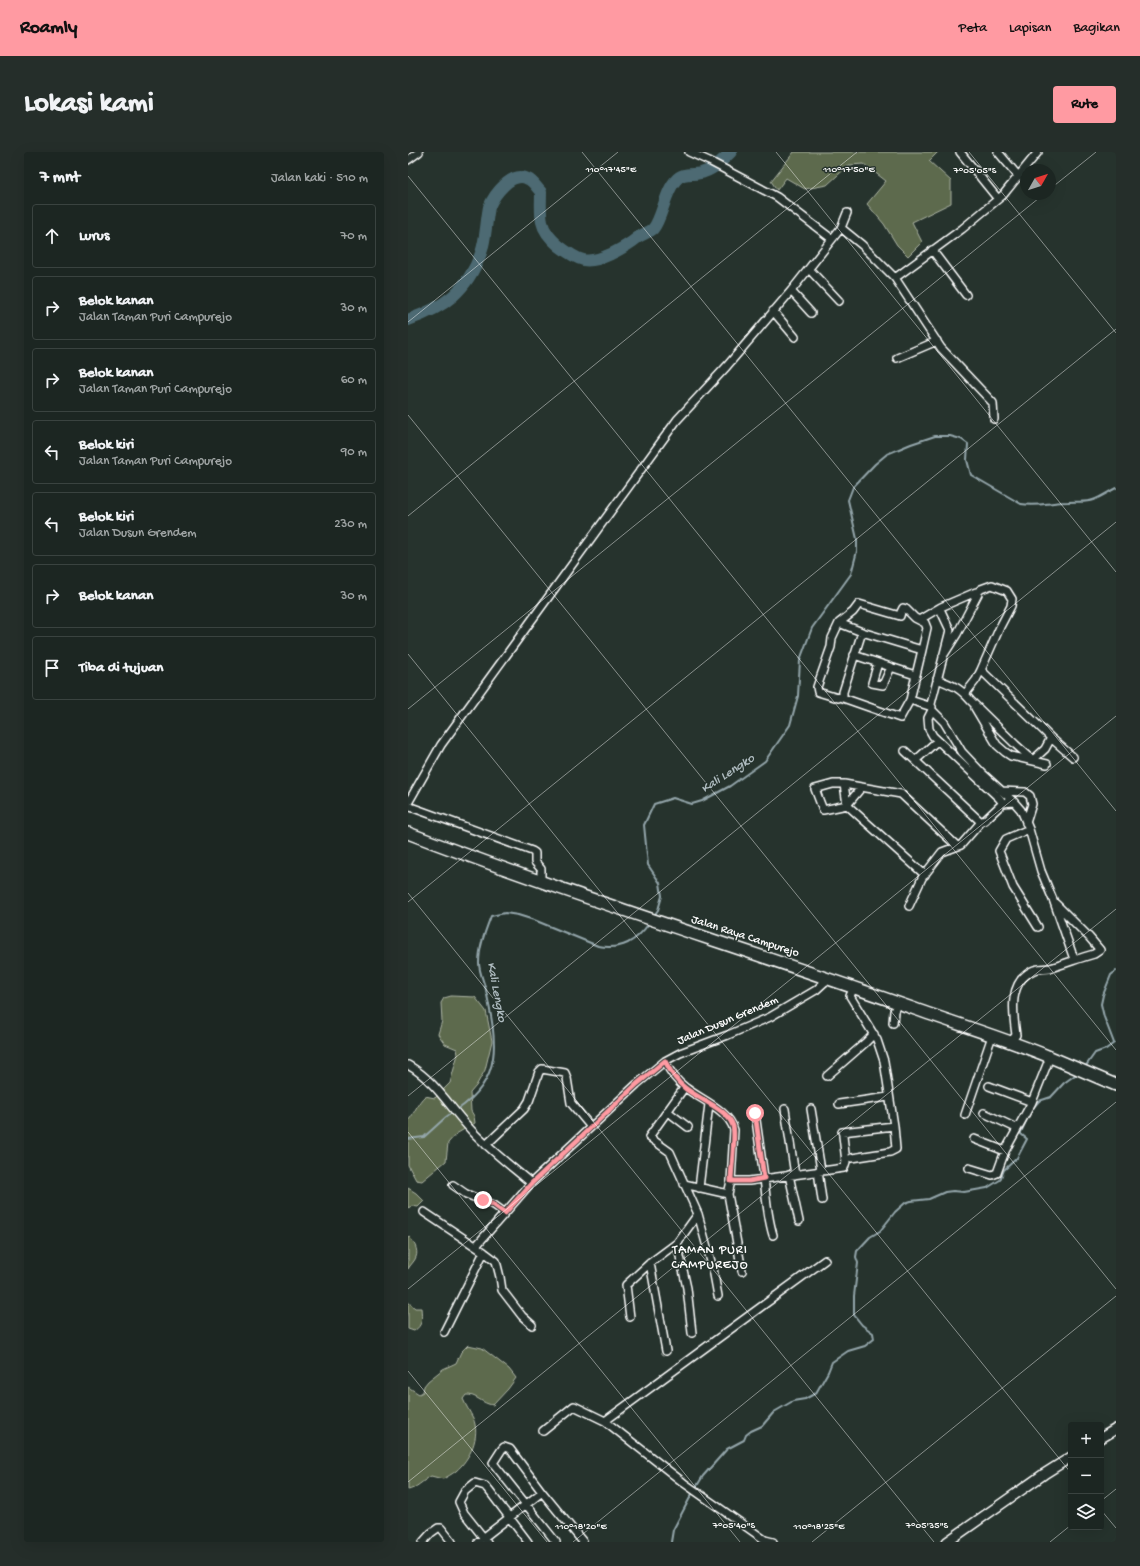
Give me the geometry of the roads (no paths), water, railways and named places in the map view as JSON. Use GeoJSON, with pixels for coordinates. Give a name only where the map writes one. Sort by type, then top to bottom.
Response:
{"type":"FeatureCollection","features":[{"type":"Feature","properties":{"kind":"main road","name":"Jalan Raya Campurejo"},"geometry":{"type":"LineString","coordinates":[[408,833],[502,869],[828,978],[992,1036],[1050,1057],[1116,1085]]}},
{"type":"Feature","properties":{"kind":"street"},"geometry":{"type":"LineString","coordinates":[[408,160],[419,152]]}},
{"type":"Feature","properties":{"kind":"street"},"geometry":{"type":"LineString","coordinates":[[689,152],[724,168],[777,197],[832,239]]}},
{"type":"Feature","properties":{"kind":"street"},"geometry":{"type":"LineString","coordinates":[[960,152],[998,199]]}},
{"type":"Feature","properties":{"kind":"street"},"geometry":{"type":"LineString","coordinates":[[998,152],[1019,177]]}},
{"type":"Feature","properties":{"kind":"street"},"geometry":{"type":"LineString","coordinates":[[895,278],[962,229],[998,199],[1019,177],[1036,153]]}},
{"type":"Feature","properties":{"kind":"street"},"geometry":{"type":"LineString","coordinates":[[541,882],[541,869],[536,862],[535,855],[532,851],[408,804],[441,745],[677,420],[791,291],[841,228],[847,213]]}},
{"type":"Feature","properties":{"kind":"street"},"geometry":{"type":"LineString","coordinates":[[841,228],[895,278],[944,351],[993,403],[994,419]]}},
{"type":"Feature","properties":{"kind":"street"},"geometry":{"type":"LineString","coordinates":[[932,250],[966,295]]}},
{"type":"Feature","properties":{"kind":"street"},"geometry":{"type":"LineString","coordinates":[[809,269],[839,301]]}},
{"type":"Feature","properties":{"kind":"street"},"geometry":{"type":"LineString","coordinates":[[791,291],[811,313]]}},
{"type":"Feature","properties":{"kind":"street"},"geometry":{"type":"LineString","coordinates":[[773,311],[795,338]]}},
{"type":"Feature","properties":{"kind":"street"},"geometry":{"type":"LineString","coordinates":[[897,358],[937,342]]}},
{"type":"Feature","properties":{"kind":"street"},"geometry":{"type":"LineString","coordinates":[[943,656],[952,644],[978,594],[977,593],[981,589],[992,585],[1007,591],[1012,598],[1011,606],[976,680],[965,694]]}},
{"type":"Feature","properties":{"kind":"street"},"geometry":{"type":"LineString","coordinates":[[917,619],[973,593],[977,593]]}},
{"type":"Feature","properties":{"kind":"street"},"geometry":{"type":"LineString","coordinates":[[859,604],[900,616],[917,619],[925,623],[926,628],[922,650],[910,700],[900,718],[843,698],[842,696],[838,698],[818,692],[817,687],[831,647],[832,638],[839,623],[853,612],[859,604]]}},
{"type":"Feature","properties":{"kind":"street"},"geometry":{"type":"LineString","coordinates":[[941,607],[940,610],[950,630],[937,680],[932,708],[928,718],[929,729],[937,741],[979,775],[1002,790],[1021,810],[1041,872],[1054,902],[1074,959]]}},
{"type":"Feature","properties":{"kind":"street"},"geometry":{"type":"LineString","coordinates":[[839,623],[862,632],[922,650]]}},
{"type":"Feature","properties":{"kind":"street"},"geometry":{"type":"LineString","coordinates":[[950,630],[961,626]]}},
{"type":"Feature","properties":{"kind":"street"},"geometry":{"type":"LineString","coordinates":[[842,696],[862,632]]}},
{"type":"Feature","properties":{"kind":"street"},"geometry":{"type":"LineString","coordinates":[[854,655],[916,675]]}},
{"type":"Feature","properties":{"kind":"street"},"geometry":{"type":"LineString","coordinates":[[878,663],[872,682],[883,685],[891,667]]}},
{"type":"Feature","properties":{"kind":"street"},"geometry":{"type":"LineString","coordinates":[[981,670],[1051,738],[1073,757]]}},
{"type":"Feature","properties":{"kind":"street"},"geometry":{"type":"LineString","coordinates":[[937,680],[961,690],[1033,760]]}},
{"type":"Feature","properties":{"kind":"street"},"geometry":{"type":"LineString","coordinates":[[910,700],[932,708],[944,722],[962,752],[979,775],[1003,803]]}},
{"type":"Feature","properties":{"kind":"street"},"geometry":{"type":"LineString","coordinates":[[972,702],[997,745],[1011,756],[1047,764]]}},
{"type":"Feature","properties":{"kind":"street"},"geometry":{"type":"LineString","coordinates":[[1033,760],[1045,749],[1051,738]]}},
{"type":"Feature","properties":{"kind":"street"},"geometry":{"type":"LineString","coordinates":[[916,760],[937,741]]}},
{"type":"Feature","properties":{"kind":"street"},"geometry":{"type":"LineString","coordinates":[[905,751],[981,822]]}},
{"type":"Feature","properties":{"kind":"street"},"geometry":{"type":"LineString","coordinates":[[861,788],[847,805],[823,810],[815,789],[833,784],[844,784],[901,794],[957,846]]}},
{"type":"Feature","properties":{"kind":"street"},"geometry":{"type":"LineString","coordinates":[[844,784],[847,805],[925,875]]}},
{"type":"Feature","properties":{"kind":"street"},"geometry":{"type":"LineString","coordinates":[[1002,790],[1025,792],[1030,796],[1032,804],[1027,826],[1006,839],[999,851],[1013,887],[1038,927]]}},
{"type":"Feature","properties":{"kind":"street"},"geometry":{"type":"LineString","coordinates":[[909,906],[925,875],[942,852],[961,845],[981,822],[1003,803],[1014,802]]}},
{"type":"Feature","properties":{"kind":"street"},"geometry":{"type":"LineString","coordinates":[[1010,1043],[1016,1035],[1013,1016],[1014,999],[1017,987],[1023,978],[1033,970],[1049,968],[1099,952],[1100,948],[1054,902]]}},
{"type":"Feature","properties":{"kind":"street","name":"Jalan Dusun Grendem"},"geometry":{"type":"LineString","coordinates":[[476,1246],[532,1183],[637,1084],[665,1061],[680,1053],[770,1017],[816,990],[828,978]]}},
{"type":"Feature","properties":{"kind":"street"},"geometry":{"type":"LineString","coordinates":[[852,1158],[890,1152],[896,1149],[884,1061],[874,1034],[850,996],[854,987]]}},
{"type":"Feature","properties":{"kind":"street"},"geometry":{"type":"LineString","coordinates":[[893,1023],[894,1011],[898,1003]]}},
{"type":"Feature","properties":{"kind":"street"},"geometry":{"type":"LineString","coordinates":[[827,1076],[865,1044],[874,1034]]}},
{"type":"Feature","properties":{"kind":"street"},"geometry":{"type":"LineString","coordinates":[[965,1115],[992,1036]]}},
{"type":"Feature","properties":{"kind":"street"},"geometry":{"type":"LineString","coordinates":[[969,1168],[994,1175],[996,1173],[1016,1128],[1032,1102],[1050,1057]]}},
{"type":"Feature","properties":{"kind":"street"},"geometry":{"type":"LineString","coordinates":[[665,1061],[670,1072],[684,1088],[708,1104],[718,1108],[728,1118],[733,1126],[731,1181],[728,1194],[742,1271]]}},
{"type":"Feature","properties":{"kind":"street"},"geometry":{"type":"LineString","coordinates":[[408,1065],[418,1070],[435,1086],[452,1106],[456,1114],[486,1145],[532,1183]]}},
{"type":"Feature","properties":{"kind":"street"},"geometry":{"type":"LineString","coordinates":[[486,1145],[524,1109],[529,1101],[539,1072],[542,1069],[565,1073],[571,1103],[592,1127]]}},
{"type":"Feature","properties":{"kind":"street"},"geometry":{"type":"LineString","coordinates":[[989,1086],[1032,1102]]}},
{"type":"Feature","properties":{"kind":"street"},"geometry":{"type":"LineString","coordinates":[[684,1088],[649,1136],[670,1152],[698,1214],[713,1269],[718,1296]]}},
{"type":"Feature","properties":{"kind":"street"},"geometry":{"type":"LineString","coordinates":[[839,1104],[888,1097]]}},
{"type":"Feature","properties":{"kind":"street"},"geometry":{"type":"LineString","coordinates":[[699,1188],[708,1104]]}},
{"type":"Feature","properties":{"kind":"street"},"geometry":{"type":"LineString","coordinates":[[785,1109],[792,1175],[799,1221]]}},
{"type":"Feature","properties":{"kind":"street"},"geometry":{"type":"LineString","coordinates":[[811,1109],[820,1171],[822,1200]]}},
{"type":"Feature","properties":{"kind":"street"},"geometry":{"type":"LineString","coordinates":[[667,1111],[688,1127]]}},
{"type":"Feature","properties":{"kind":"street"},"geometry":{"type":"LineString","coordinates":[[755,1113],[766,1203],[773,1235]]}},
{"type":"Feature","properties":{"kind":"street"},"geometry":{"type":"LineString","coordinates":[[984,1113],[1016,1128]]}},
{"type":"Feature","properties":{"kind":"street"},"geometry":{"type":"LineString","coordinates":[[731,1181],[749,1181],[844,1168],[846,1166],[842,1134],[894,1126]]}},
{"type":"Feature","properties":{"kind":"street"},"geometry":{"type":"LineString","coordinates":[[974,1139],[1005,1151]]}},
{"type":"Feature","properties":{"kind":"street"},"geometry":{"type":"LineString","coordinates":[[684,1184],[728,1194]]}},
{"type":"Feature","properties":{"kind":"street"},"geometry":{"type":"LineString","coordinates":[[453,1185],[466,1194],[494,1205],[505,1213]]}},
{"type":"Feature","properties":{"kind":"street"},"geometry":{"type":"LineString","coordinates":[[424,1212],[496,1261],[502,1290],[522,1316],[532,1325]]}},
{"type":"Feature","properties":{"kind":"street"},"geometry":{"type":"LineString","coordinates":[[630,1317],[626,1285],[650,1263],[677,1243],[698,1214]]}},
{"type":"Feature","properties":{"kind":"street"},"geometry":{"type":"LineString","coordinates":[[677,1243],[687,1288],[692,1333]]}},
{"type":"Feature","properties":{"kind":"street"},"geometry":{"type":"LineString","coordinates":[[444,1332],[484,1252]]}},
{"type":"Feature","properties":{"kind":"street"},"geometry":{"type":"LineString","coordinates":[[605,1421],[825,1260]]}},
{"type":"Feature","properties":{"kind":"street"},"geometry":{"type":"LineString","coordinates":[[650,1263],[666,1351]]}},
{"type":"Feature","properties":{"kind":"street"},"geometry":{"type":"LineString","coordinates":[[543,1431],[574,1406],[605,1421],[700,1495],[765,1540],[773,1542]]}},
{"type":"Feature","properties":{"kind":"street"},"geometry":{"type":"LineString","coordinates":[[1104,1436],[1116,1429]]}},
{"type":"Feature","properties":{"kind":"street"},"geometry":{"type":"LineString","coordinates":[[556,1542],[493,1463],[504,1447],[510,1449],[542,1492],[583,1542]]}},
{"type":"Feature","properties":{"kind":"street"},"geometry":{"type":"LineString","coordinates":[[947,1542],[1069,1458]]}},
{"type":"Feature","properties":{"kind":"street"},"geometry":{"type":"LineString","coordinates":[[528,1542],[509,1518],[484,1486],[475,1483],[465,1491],[459,1502],[464,1513],[483,1541],[509,1518],[542,1492]]}},
{"type":"Feature","properties":{"kind":"street"},"geometry":{"type":"LineString","coordinates":[[423,1542],[438,1528],[441,1528],[452,1542]]}},
{"type":"Feature","properties":{"kind":"waterway"},"geometry":{"type":"LineString","coordinates":[[408,320],[444,303],[453,296],[469,278],[483,248],[489,207],[499,190],[510,181],[522,177],[530,180],[541,192],[541,219],[549,236],[559,246],[573,256],[590,261],[596,260],[625,247],[653,229],[659,219],[669,191],[679,177],[708,171],[719,164],[731,152]]}},
{"type":"Feature","properties":{"kind":"waterway","name":"Kali Lengko"},"geometry":{"type":"LineString","coordinates":[[653,917],[658,910],[662,896],[660,883],[648,865],[644,825],[654,804],[673,798],[692,804],[702,801],[730,786],[765,761],[790,725],[798,696],[800,660],[812,628],[851,574],[857,551],[857,539],[848,500],[853,487],[875,464],[887,454],[911,444],[935,436],[950,436],[961,439],[968,444],[967,460],[971,475],[1021,504],[1033,505],[1090,501],[1116,488]]}},
{"type":"Feature","properties":{"kind":"waterway","name":"Kali Lengko"},"geometry":{"type":"LineString","coordinates":[[457,1110],[472,1098],[483,1085],[490,1071],[493,1056],[494,1041],[492,1025],[486,990],[479,966],[481,945],[491,916],[505,913],[518,915],[598,946],[607,947],[614,947],[628,943],[639,935],[650,922]]}},
{"type":"Feature","properties":{"kind":"waterway"},"geometry":{"type":"LineString","coordinates":[[1085,1067],[1095,1053],[1106,1049],[1114,1043],[1104,1017],[1101,1004],[1111,975],[1116,971]]}},
{"type":"Feature","properties":{"kind":"waterway"},"geometry":{"type":"LineString","coordinates":[[1032,1109],[1039,1101],[1051,1097],[1064,1083],[1078,1073]]}},
{"type":"Feature","properties":{"kind":"waterway","name":"Kali Lengko"},"geometry":{"type":"LineString","coordinates":[[408,1139],[424,1137],[453,1112]]}},
{"type":"Feature","properties":{"kind":"waterway"},"geometry":{"type":"LineString","coordinates":[[695,1489],[703,1476],[727,1449],[744,1440],[746,1435],[751,1431],[762,1426],[774,1412],[793,1401],[805,1399],[816,1393],[832,1362],[848,1351],[865,1346],[874,1339],[873,1333],[862,1325],[854,1315],[854,1296],[858,1263],[856,1257],[857,1251],[870,1237],[880,1231],[895,1212],[905,1203],[929,1199],[945,1192],[964,1192],[987,1188],[1000,1180],[1004,1170],[1017,1158],[1027,1139],[1021,1134],[1021,1132],[1030,1113]]}},
{"type":"Feature","properties":{"kind":"waterway"},"geometry":{"type":"LineString","coordinates":[[671,1542],[673,1530],[693,1492]]}},
{"type":"Feature","properties":{"kind":"district","name":"TAMAN PURI CAMPUREJO"},"geometry":{"type":"Point","coordinates":[710,1258]}}]}
